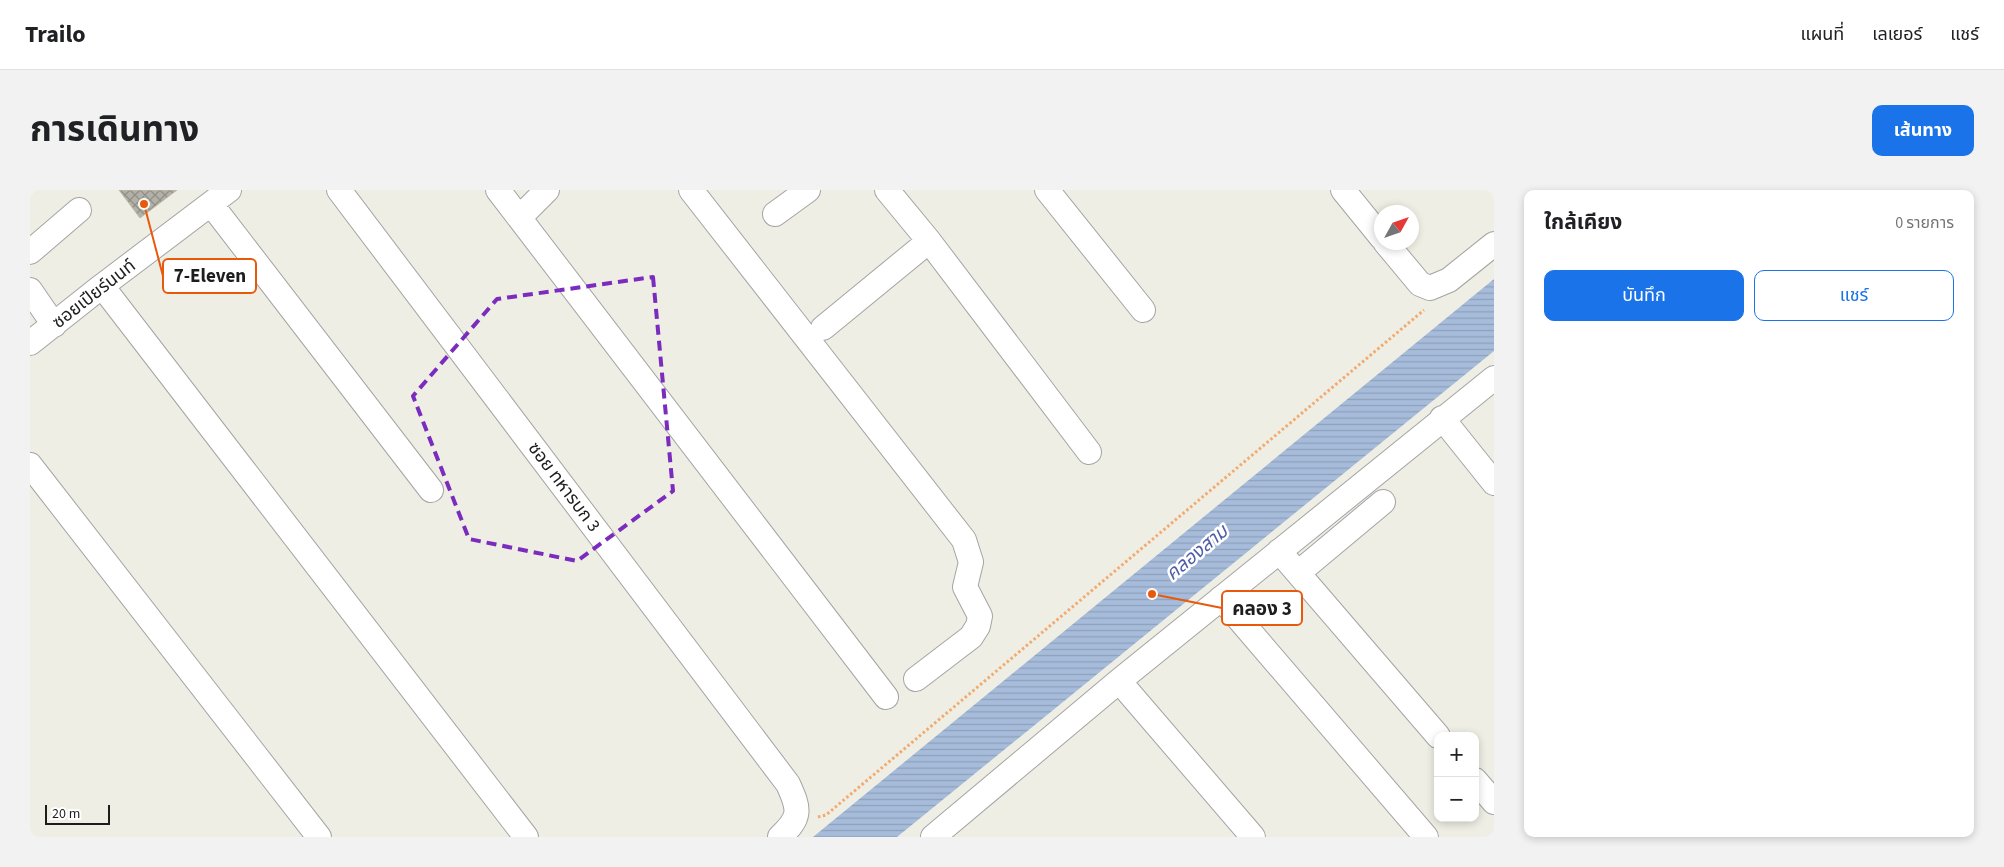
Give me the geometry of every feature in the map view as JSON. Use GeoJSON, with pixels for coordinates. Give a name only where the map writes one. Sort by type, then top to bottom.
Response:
{"type":"FeatureCollection","features":[{"type":"Feature","properties":{"kind":"street","name":"ซอย ทหารบก 3"},"geometry":{"type":"LineString","coordinates":[[339,190],[788,784],[798,805],[787,831]]}},
{"type":"Feature","properties":{"kind":"street"},"geometry":{"type":"LineString","coordinates":[[498,190],[886,697]]}},
{"type":"Feature","properties":{"kind":"street"},"geometry":{"type":"LineString","coordinates":[[520,217],[547,190]]}},
{"type":"Feature","properties":{"kind":"street"},"geometry":{"type":"LineString","coordinates":[[691,190],[964,540],[971,562],[965,587],[980,616],[978,626],[971,637],[916,679]]}},
{"type":"Feature","properties":{"kind":"street"},"geometry":{"type":"LineString","coordinates":[[775,214],[808,190]]}},
{"type":"Feature","properties":{"kind":"street"},"geometry":{"type":"LineString","coordinates":[[887,190],[1089,452]]}},
{"type":"Feature","properties":{"kind":"street"},"geometry":{"type":"LineString","coordinates":[[1047,190],[1142,310]]}},
{"type":"Feature","properties":{"kind":"street"},"geometry":{"type":"LineString","coordinates":[[1343,190],[1374,228]]}},
{"type":"Feature","properties":{"kind":"street"},"geometry":{"type":"LineString","coordinates":[[216,196],[431,490]]}},
{"type":"Feature","properties":{"kind":"street","name":"ซอยเปียร์นนท์"},"geometry":{"type":"LineString","coordinates":[[38,333],[102,286],[216,196]]}},
{"type":"Feature","properties":{"kind":"street"},"geometry":{"type":"LineString","coordinates":[[30,252],[79,210]]}},
{"type":"Feature","properties":{"kind":"street"},"geometry":{"type":"LineString","coordinates":[[823,328],[928,242]]}},
{"type":"Feature","properties":{"kind":"street"},"geometry":{"type":"LineString","coordinates":[[1392,250],[1420,284],[1430,288],[1449,280],[1494,244]]}},
{"type":"Feature","properties":{"kind":"street"},"geometry":{"type":"LineString","coordinates":[[102,286],[526,837]]}},
{"type":"Feature","properties":{"kind":"street"},"geometry":{"type":"LineString","coordinates":[[30,290],[38,333]]}},
{"type":"Feature","properties":{"kind":"street"},"geometry":{"type":"LineString","coordinates":[[933,837],[1119,681],[1442,418],[1494,378]]}},
{"type":"Feature","properties":{"kind":"street"},"geometry":{"type":"LineString","coordinates":[[1442,418],[1494,483]]}},
{"type":"Feature","properties":{"kind":"street"},"geometry":{"type":"LineString","coordinates":[[30,465],[319,837]]}},
{"type":"Feature","properties":{"kind":"street"},"geometry":{"type":"LineString","coordinates":[[1298,573],[1383,502]]}},
{"type":"Feature","properties":{"kind":"street"},"geometry":{"type":"LineString","coordinates":[[1279,551],[1435,732]]}},
{"type":"Feature","properties":{"kind":"street"},"geometry":{"type":"LineString","coordinates":[[1221,598],[1426,837]]}},
{"type":"Feature","properties":{"kind":"street"},"geometry":{"type":"LineString","coordinates":[[1119,681],[1253,837]]}},
{"type":"Feature","properties":{"kind":"street"},"geometry":{"type":"LineString","coordinates":[[1479,785],[1494,802]]}},
{"type":"Feature","properties":{"kind":"path"},"geometry":{"type":"LineString","coordinates":[[787,831],[826,815],[1425,310]]}},
{"type":"Feature","properties":{"kind":"highlighted area"},"geometry":{"type":"Polygon","coordinates":[[[653,277],[673,491],[577,561],[469,539],[413,396],[497,299],[653,277]]]}},
{"type":"Feature","properties":{"kind":"water","name":"คลองสาม"},"geometry":{"type":"Polygon","coordinates":[[[1494,279],[1494,351],[897,837],[813,837],[1494,279]]]}},
{"type":"Feature","properties":{"kind":"building"},"geometry":{"type":"Polygon","coordinates":[[[119,190],[177,190],[140,218],[119,190]]]}},
{"type":"Feature","properties":{"kind":"place","name":"7-Eleven"},"geometry":{"type":"Point","coordinates":[144,204]}},
{"type":"Feature","properties":{"kind":"place","name":"คลอง 3"},"geometry":{"type":"Point","coordinates":[1152,594]}}]}
